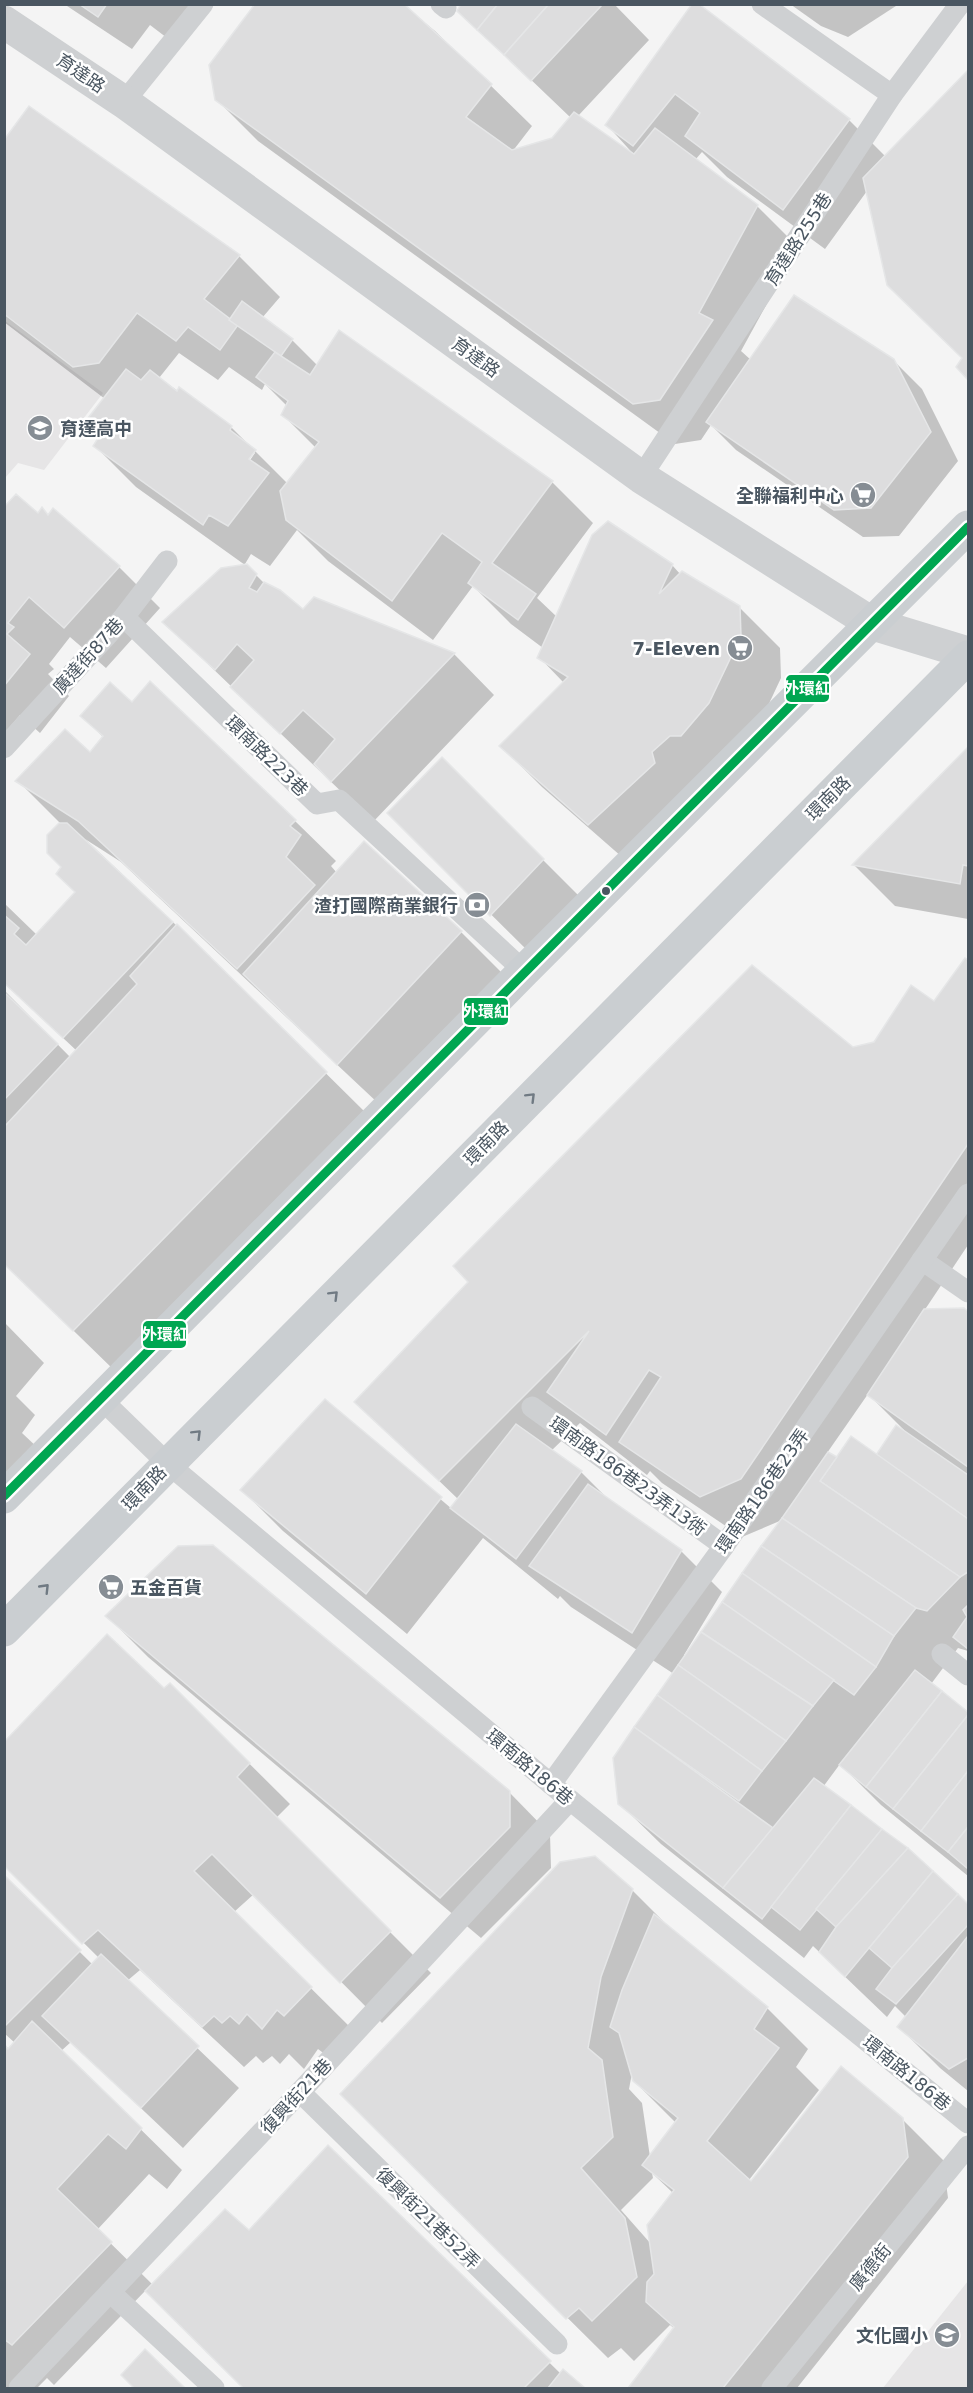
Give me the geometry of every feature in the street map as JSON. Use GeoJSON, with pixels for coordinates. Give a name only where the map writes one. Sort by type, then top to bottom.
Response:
{"type":"FeatureCollection","features":[{"type":"Feature","properties":{"kind":"main road"},"geometry":{"type":"LineString","coordinates":[[4,1497],[524,971],[969,527]]}},
{"type":"Feature","properties":{"kind":"main road","name":"環南路"},"geometry":{"type":"LineString","coordinates":[[4,1630],[969,655]]}},
{"type":"Feature","properties":{"kind":"street","name":"育達路"},"geometry":{"type":"LineString","coordinates":[[4,22],[124,102],[641,477],[873,624],[969,655]]}},
{"type":"Feature","properties":{"kind":"lane"},"geometry":{"type":"LineString","coordinates":[[124,102],[203,4]]}},
{"type":"Feature","properties":{"kind":"lane"},"geometry":{"type":"LineString","coordinates":[[762,4],[892,95]]}},
{"type":"Feature","properties":{"kind":"lane","name":"育達路255巷"},"geometry":{"type":"LineString","coordinates":[[641,477],[892,95],[960,4]]}},
{"type":"Feature","properties":{"kind":"lane","name":"廣達街87巷"},"geometry":{"type":"LineString","coordinates":[[4,748],[124,617],[167,561]]}},
{"type":"Feature","properties":{"kind":"lane","name":"環南路223巷"},"geometry":{"type":"LineString","coordinates":[[124,617],[316,804],[339,800],[524,971]]}},
{"type":"Feature","properties":{"kind":"lane","name":"環南路186巷23弄"},"geometry":{"type":"LineString","coordinates":[[551,1784],[724,1546],[969,1194]]}},
{"type":"Feature","properties":{"kind":"lane"},"geometry":{"type":"LineString","coordinates":[[922,1260],[969,1292]]}},
{"type":"Feature","properties":{"kind":"lane","name":"環南路186巷"},"geometry":{"type":"LineString","coordinates":[[101,1400],[167,1463],[570,1800],[969,2123]]}},
{"type":"Feature","properties":{"kind":"lane","name":"環南路186巷23弄13衖"},"geometry":{"type":"LineString","coordinates":[[532,1407],[724,1546]]}},
{"type":"Feature","properties":{"kind":"lane"},"geometry":{"type":"LineString","coordinates":[[942,1654],[969,1675]]}},
{"type":"Feature","properties":{"kind":"lane","name":"復興街21巷"},"geometry":{"type":"LineString","coordinates":[[20,2388],[300,2092],[570,1800]]}},
{"type":"Feature","properties":{"kind":"lane","name":"復興街21巷52弄"},"geometry":{"type":"LineString","coordinates":[[300,2092],[556,2344]]}},
{"type":"Feature","properties":{"kind":"lane","name":"廣德街"},"geometry":{"type":"LineString","coordinates":[[772,2388],[969,2146]]}},
{"type":"Feature","properties":{"kind":"lane"},"geometry":{"type":"LineString","coordinates":[[110,2292],[214,2388]]}},
{"type":"Feature","properties":{"kind":"shaded area","name":"育達高中"},"geometry":{"type":"Polygon","coordinates":[[[5,321],[103,393],[44,470],[18,463],[5,478],[5,321]]]}},
{"type":"Feature","properties":{"kind":"shaded area","name":"文化國小"},"geometry":{"type":"Polygon","coordinates":[[[968,2281],[968,2388],[883,2388],[968,2281]]]}},
{"type":"Feature","properties":{"kind":"building"},"geometry":{"type":"Polygon","coordinates":[[[79,4],[107,4],[98,17],[79,4]]]}},
{"type":"Feature","properties":{"kind":"building"},"geometry":{"type":"Polygon","coordinates":[[[255,4],[404,4],[492,84],[466,117],[512,150],[552,138],[574,112],[634,154],[655,128],[758,205],[699,313],[713,320],[660,400],[633,404],[215,100],[209,65],[255,4]]]}},
{"type":"Feature","properties":{"kind":"building"},"geometry":{"type":"Polygon","coordinates":[[[461,4],[498,4],[477,30],[457,11],[461,4]]]}},
{"type":"Feature","properties":{"kind":"building"},"geometry":{"type":"Polygon","coordinates":[[[498,4],[549,4],[504,55],[477,30],[498,4]]]}},
{"type":"Feature","properties":{"kind":"building"},"geometry":{"type":"Polygon","coordinates":[[[549,4],[603,4],[531,81],[504,55],[549,4]]]}},
{"type":"Feature","properties":{"kind":"building"},"geometry":{"type":"Polygon","coordinates":[[[692,4],[699,4],[850,119],[783,210],[685,136],[700,113],[675,94],[633,146],[605,125],[692,4]]]}},
{"type":"Feature","properties":{"kind":"building"},"geometry":{"type":"Polygon","coordinates":[[[968,70],[968,380],[956,367],[962,358],[887,285],[863,178],[968,70]]]}},
{"type":"Feature","properties":{"kind":"building"},"geometry":{"type":"Polygon","coordinates":[[[29,106],[240,255],[204,299],[238,325],[220,350],[188,327],[176,341],[137,313],[99,363],[73,367],[4,314],[4,140],[29,106]]]}},
{"type":"Feature","properties":{"kind":"building"},"geometry":{"type":"Polygon","coordinates":[[[794,295],[894,359],[931,432],[871,508],[834,510],[706,422],[794,295]]]}},
{"type":"Feature","properties":{"kind":"building"},"geometry":{"type":"Polygon","coordinates":[[[242,301],[293,339],[281,356],[229,320],[242,301]]]}},
{"type":"Feature","properties":{"kind":"building"},"geometry":{"type":"Polygon","coordinates":[[[339,330],[553,481],[492,563],[536,594],[518,620],[468,583],[482,562],[442,533],[392,601],[286,520],[280,491],[319,442],[281,415],[288,401],[256,377],[275,352],[310,375],[339,330]]]}},
{"type":"Feature","properties":{"kind":"building"},"geometry":{"type":"Polygon","coordinates":[[[126,369],[141,380],[150,370],[177,391],[179,387],[232,426],[230,430],[256,450],[249,459],[269,473],[228,526],[209,515],[203,525],[93,446],[100,435],[85,422],[126,369]]]}},
{"type":"Feature","properties":{"kind":"building"},"geometry":{"type":"Polygon","coordinates":[[[16,494],[38,513],[42,507],[48,515],[53,508],[120,566],[64,628],[29,597],[8,623],[14,627],[7,634],[30,654],[4,686],[4,507],[16,494]]]}},
{"type":"Feature","properties":{"kind":"building"},"geometry":{"type":"Polygon","coordinates":[[[608,521],[673,564],[659,594],[682,571],[740,606],[741,636],[709,703],[681,736],[670,736],[652,752],[655,763],[588,825],[499,746],[568,677],[537,658],[592,535],[608,521]]]}},
{"type":"Feature","properties":{"kind":"building"},"geometry":{"type":"Polygon","coordinates":[[[247,564],[257,574],[249,588],[257,592],[264,582],[280,590],[303,609],[314,597],[455,653],[331,782],[314,764],[335,739],[303,710],[280,734],[230,687],[254,660],[237,644],[215,670],[162,622],[221,568],[247,564]]]}},
{"type":"Feature","properties":{"kind":"building"},"geometry":{"type":"Polygon","coordinates":[[[150,681],[296,820],[290,826],[301,835],[286,857],[315,885],[237,969],[78,821],[15,781],[65,729],[90,752],[103,736],[80,716],[110,682],[132,702],[150,681]]]}},
{"type":"Feature","properties":{"kind":"building"},"geometry":{"type":"Polygon","coordinates":[[[968,747],[968,866],[963,865],[960,884],[852,865],[968,747]]]}},
{"type":"Feature","properties":{"kind":"building"},"geometry":{"type":"Polygon","coordinates":[[[442,757],[544,859],[490,916],[387,813],[442,757]]]}},
{"type":"Feature","properties":{"kind":"building"},"geometry":{"type":"Polygon","coordinates":[[[59,823],[67,823],[173,922],[63,1038],[4,983],[4,915],[19,928],[14,934],[26,945],[75,892],[56,874],[61,867],[47,853],[47,835],[59,823]]]}},
{"type":"Feature","properties":{"kind":"building"},"geometry":{"type":"Polygon","coordinates":[[[364,841],[462,931],[337,1065],[243,974],[364,841]]]}},
{"type":"Feature","properties":{"kind":"building"},"geometry":{"type":"Polygon","coordinates":[[[177,924],[327,1072],[73,1331],[4,1264],[4,1127],[137,984],[130,976],[177,924]]]}},
{"type":"Feature","properties":{"kind":"building"},"geometry":{"type":"Polygon","coordinates":[[[965,958],[968,960],[968,1144],[741,1479],[700,1497],[619,1442],[661,1377],[649,1370],[606,1435],[547,1392],[589,1331],[439,1481],[354,1402],[468,1282],[453,1266],[752,965],[853,1047],[874,1042],[911,985],[934,1001],[965,958]]]}},
{"type":"Feature","properties":{"kind":"building"},"geometry":{"type":"Polygon","coordinates":[[[4,992],[58,1044],[4,1100],[4,992]]]}},
{"type":"Feature","properties":{"kind":"building"},"geometry":{"type":"Polygon","coordinates":[[[964,1308],[968,1311],[968,1467],[867,1395],[924,1309],[964,1308]]]}},
{"type":"Feature","properties":{"kind":"building"},"geometry":{"type":"Polygon","coordinates":[[[325,1399],[442,1497],[366,1594],[240,1490],[325,1399]]]}},
{"type":"Feature","properties":{"kind":"building"},"geometry":{"type":"Polygon","coordinates":[[[516,1424],[582,1471],[516,1559],[450,1508],[516,1424]]]}},
{"type":"Feature","properties":{"kind":"building"},"geometry":{"type":"Polygon","coordinates":[[[896,1425],[968,1475],[968,1519],[876,1455],[896,1425]]]}},
{"type":"Feature","properties":{"kind":"building"},"geometry":{"type":"Polygon","coordinates":[[[851,1436],[968,1519],[968,1572],[960,1577],[820,1481],[851,1436]]]}},
{"type":"Feature","properties":{"kind":"building"},"geometry":{"type":"Polygon","coordinates":[[[828,1452],[837,1457],[820,1481],[960,1577],[927,1611],[916,1608],[782,1518],[828,1452]]]}},
{"type":"Feature","properties":{"kind":"building"},"geometry":{"type":"Polygon","coordinates":[[[588,1484],[682,1550],[632,1633],[529,1566],[588,1484]]]}},
{"type":"Feature","properties":{"kind":"building"},"geometry":{"type":"Polygon","coordinates":[[[782,1518],[916,1608],[894,1636],[761,1546],[782,1518]]]}},
{"type":"Feature","properties":{"kind":"building"},"geometry":{"type":"Polygon","coordinates":[[[213,1545],[510,1791],[510,1827],[440,1898],[105,1616],[178,1546],[213,1545]]]}},
{"type":"Feature","properties":{"kind":"building"},"geometry":{"type":"Polygon","coordinates":[[[761,1546],[894,1636],[876,1667],[742,1573],[761,1546]]]}},
{"type":"Feature","properties":{"kind":"building"},"geometry":{"type":"Polygon","coordinates":[[[742,1573],[876,1667],[854,1695],[722,1602],[742,1573]]]}},
{"type":"Feature","properties":{"kind":"building"},"geometry":{"type":"Polygon","coordinates":[[[722,1602],[834,1680],[813,1706],[701,1632],[722,1602]]]}},
{"type":"Feature","properties":{"kind":"building"},"geometry":{"type":"Polygon","coordinates":[[[968,1605],[968,1649],[953,1637],[967,1617],[963,1610],[968,1605]]]}},
{"type":"Feature","properties":{"kind":"building"},"geometry":{"type":"Polygon","coordinates":[[[701,1632],[813,1706],[786,1741],[678,1665],[701,1632]]]}},
{"type":"Feature","properties":{"kind":"building"},"geometry":{"type":"Polygon","coordinates":[[[107,1634],[164,1688],[170,1683],[250,1763],[237,1777],[391,1931],[340,1983],[212,1854],[194,1871],[312,1987],[284,2016],[277,2010],[262,2029],[247,2014],[239,2024],[230,2016],[222,2023],[214,2016],[202,2027],[98,1930],[82,1944],[4,1866],[4,1742],[107,1634]]]}},
{"type":"Feature","properties":{"kind":"building"},"geometry":{"type":"Polygon","coordinates":[[[678,1665],[786,1741],[762,1771],[657,1695],[678,1665]]]}},
{"type":"Feature","properties":{"kind":"building"},"geometry":{"type":"Polygon","coordinates":[[[915,1670],[942,1691],[866,1787],[839,1765],[915,1670]]]}},
{"type":"Feature","properties":{"kind":"building"},"geometry":{"type":"Polygon","coordinates":[[[942,1691],[968,1712],[968,1715],[893,1809],[866,1787],[942,1691]]]}},
{"type":"Feature","properties":{"kind":"building"},"geometry":{"type":"Polygon","coordinates":[[[657,1695],[762,1771],[739,1801],[634,1727],[657,1695]]]}},
{"type":"Feature","properties":{"kind":"building"},"geometry":{"type":"Polygon","coordinates":[[[968,1715],[968,1771],[921,1831],[893,1809],[968,1715]]]}},
{"type":"Feature","properties":{"kind":"building"},"geometry":{"type":"Polygon","coordinates":[[[634,1727],[773,1828],[723,1888],[618,1804],[613,1758],[634,1727]]]}},
{"type":"Feature","properties":{"kind":"building"},"geometry":{"type":"Polygon","coordinates":[[[968,1771],[968,1827],[948,1852],[921,1831],[968,1771]]]}},
{"type":"Feature","properties":{"kind":"building"},"geometry":{"type":"Polygon","coordinates":[[[814,1778],[851,1805],[762,1919],[723,1888],[814,1778]]]}},
{"type":"Feature","properties":{"kind":"building"},"geometry":{"type":"Polygon","coordinates":[[[851,1805],[882,1829],[800,1930],[771,1907],[851,1805]]]}},
{"type":"Feature","properties":{"kind":"building"},"geometry":{"type":"Polygon","coordinates":[[[968,1827],[968,1869],[948,1852],[968,1827]]]}},
{"type":"Feature","properties":{"kind":"building"},"geometry":{"type":"Polygon","coordinates":[[[882,1829],[908,1848],[836,1927],[816,1909],[882,1829]]]}},
{"type":"Feature","properties":{"kind":"building"},"geometry":{"type":"Polygon","coordinates":[[[908,1848],[933,1871],[845,1977],[819,1952],[836,1927],[908,1848]]]}},
{"type":"Feature","properties":{"kind":"building"},"geometry":{"type":"Polygon","coordinates":[[[595,1856],[633,1889],[601,1977],[588,2048],[602,2060],[613,2137],[581,2168],[625,2218],[637,2277],[592,2321],[579,2308],[566,2319],[340,2094],[560,1862],[595,1856]]]}},
{"type":"Feature","properties":{"kind":"building"},"geometry":{"type":"Polygon","coordinates":[[[933,1871],[958,1894],[892,1968],[869,1948],[933,1871]]]}},
{"type":"Feature","properties":{"kind":"building"},"geometry":{"type":"Polygon","coordinates":[[[4,1875],[81,1950],[4,2027],[4,1875]]]}},
{"type":"Feature","properties":{"kind":"building"},"geometry":{"type":"Polygon","coordinates":[[[958,1894],[968,1904],[968,1925],[896,2004],[876,1989],[958,1894]]]}},
{"type":"Feature","properties":{"kind":"building"},"geometry":{"type":"Polygon","coordinates":[[[654,1914],[768,2007],[754,2029],[779,2048],[707,2141],[751,2181],[841,2066],[903,2118],[908,2157],[723,2388],[628,2388],[674,2327],[646,2302],[647,2282],[654,2274],[647,2225],[674,2190],[642,2165],[678,2118],[633,2081],[619,2033],[610,2027],[622,1990],[654,1914]]]}},
{"type":"Feature","properties":{"kind":"building"},"geometry":{"type":"Polygon","coordinates":[[[968,1936],[968,2058],[949,2069],[897,2027],[968,1936]]]}},
{"type":"Feature","properties":{"kind":"building"},"geometry":{"type":"Polygon","coordinates":[[[101,1954],[199,2046],[141,2108],[42,2016],[101,1954]]]}},
{"type":"Feature","properties":{"kind":"building"},"geometry":{"type":"Polygon","coordinates":[[[32,2021],[142,2128],[126,2149],[108,2134],[57,2189],[112,2242],[12,2345],[4,2339],[4,2044],[8,2049],[32,2021]]]}},
{"type":"Feature","properties":{"kind":"building"},"geometry":{"type":"Polygon","coordinates":[[[328,2145],[551,2361],[524,2388],[243,2388],[145,2291],[225,2209],[249,2230],[328,2145]]]}},
{"type":"Feature","properties":{"kind":"building"},"geometry":{"type":"Polygon","coordinates":[[[145,2349],[185,2388],[134,2388],[121,2375],[145,2349]]]}},
{"type":"Feature","properties":{"kind":"building"},"geometry":{"type":"Polygon","coordinates":[[[563,2369],[585,2388],[548,2388],[563,2369]]]}},
{"type":"Feature","properties":{"kind":"transit line","name":"外環紅"},"geometry":{"type":"LineString","coordinates":[[4,1496],[968,527]]}},
{"type":"Feature","properties":{"kind":"place","name":"育達高中"},"geometry":{"type":"Point","coordinates":[40,428]}},
{"type":"Feature","properties":{"kind":"place","name":"全聯福利中心"},"geometry":{"type":"Point","coordinates":[863,495]}},
{"type":"Feature","properties":{"kind":"place","name":"7-Eleven"},"geometry":{"type":"Point","coordinates":[740,648]}},
{"type":"Feature","properties":{"kind":"place","name":"渣打國際商業銀行"},"geometry":{"type":"Point","coordinates":[477,905]}},
{"type":"Feature","properties":{"kind":"place","name":"五金百貨"},"geometry":{"type":"Point","coordinates":[111,1587]}},
{"type":"Feature","properties":{"kind":"place","name":"文化國小"},"geometry":{"type":"Point","coordinates":[947,2335]}}]}
